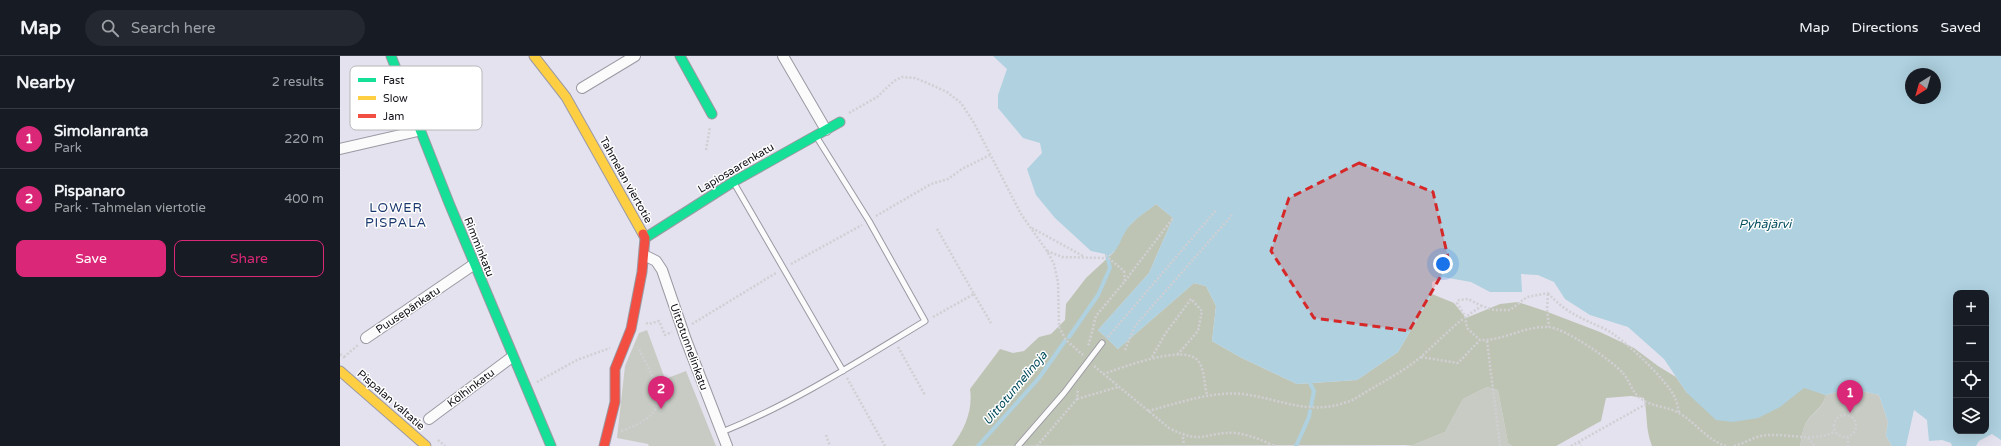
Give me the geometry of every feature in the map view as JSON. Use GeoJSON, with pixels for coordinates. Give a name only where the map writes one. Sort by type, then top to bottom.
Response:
{"type":"FeatureCollection","features":[{"type":"Feature","properties":{"kind":"street","name":"Rimminkatu"},"geometry":{"type":"LineString","coordinates":[[391,56],[395,66]]}},
{"type":"Feature","properties":{"kind":"street","name":"Tahmelan viertotie"},"geometry":{"type":"LineString","coordinates":[[534,56],[566,97],[645,238],[644,255],[631,329],[615,369],[615,402],[604,446]]}},
{"type":"Feature","properties":{"kind":"street"},"geometry":{"type":"LineString","coordinates":[[582,88],[635,56]]}},
{"type":"Feature","properties":{"kind":"street"},"geometry":{"type":"LineString","coordinates":[[680,56],[712,114]]}},
{"type":"Feature","properties":{"kind":"street"},"geometry":{"type":"LineString","coordinates":[[783,56],[826,130]]}},
{"type":"Feature","properties":{"kind":"street","name":"Lapiosaarenkatu"},"geometry":{"type":"LineString","coordinates":[[645,238],[734,182],[840,122]]}},
{"type":"Feature","properties":{"kind":"street","name":"Rimminkatu"},"geometry":{"type":"LineString","coordinates":[[418,131],[473,265],[551,446]]}},
{"type":"Feature","properties":{"kind":"street"},"geometry":{"type":"LineString","coordinates":[[340,149],[418,131]]}},
{"type":"Feature","properties":{"kind":"street","name":"Uittotunnelinkatu"},"geometry":{"type":"LineString","coordinates":[[644,255],[656,261],[662,270],[686,340],[727,446]]}},
{"type":"Feature","properties":{"kind":"street","name":"Puusepänkatu"},"geometry":{"type":"LineString","coordinates":[[366,338],[473,265]]}},
{"type":"Feature","properties":{"kind":"street","name":"Kölhinkatu"},"geometry":{"type":"LineString","coordinates":[[429,418],[512,356]]}},
{"type":"Feature","properties":{"kind":"street","name":"Pispalan valtatie"},"geometry":{"type":"LineString","coordinates":[[341,373],[426,446]]}},
{"type":"Feature","properties":{"kind":"lane"},"geometry":{"type":"LineString","coordinates":[[722,432],[765,413],[843,371],[925,321],[869,221],[816,135]]}},
{"type":"Feature","properties":{"kind":"lane"},"geometry":{"type":"LineString","coordinates":[[734,182],[843,371]]}},
{"type":"Feature","properties":{"kind":"lane"},"geometry":{"type":"LineString","coordinates":[[1018,446],[1090,362],[1102,343]]}},
{"type":"Feature","properties":{"kind":"path"},"geometry":{"type":"LineString","coordinates":[[840,122],[847,115],[877,97],[894,81],[902,77],[915,78],[947,92],[961,103],[974,123],[1021,214],[1047,251],[1054,264],[1058,282],[1059,326],[1066,340],[1103,374],[1148,411],[1183,437],[1197,440],[1236,433],[1258,438],[1274,446]]}},
{"type":"Feature","properties":{"kind":"path"},"geometry":{"type":"LineString","coordinates":[[706,150],[712,114]]}},
{"type":"Feature","properties":{"kind":"path"},"geometry":{"type":"LineString","coordinates":[[690,325],[783,269],[869,221],[931,184],[948,179],[962,169],[990,155]]}},
{"type":"Feature","properties":{"kind":"path"},"geometry":{"type":"LineString","coordinates":[[1102,343],[1217,209]]}},
{"type":"Feature","properties":{"kind":"path"},"geometry":{"type":"LineString","coordinates":[[1125,350],[1135,326],[1232,215]]}},
{"type":"Feature","properties":{"kind":"path"},"geometry":{"type":"LineString","coordinates":[[1090,362],[1087,344],[1096,316],[1125,282],[1173,218]]}},
{"type":"Feature","properties":{"kind":"path"},"geometry":{"type":"LineString","coordinates":[[936,227],[991,323]]}},
{"type":"Feature","properties":{"kind":"path"},"geometry":{"type":"LineString","coordinates":[[1030,227],[1084,257]]}},
{"type":"Feature","properties":{"kind":"path"},"geometry":{"type":"LineString","coordinates":[[1047,251],[1062,257],[1103,258],[1106,256],[1124,271],[1125,282]]}},
{"type":"Feature","properties":{"kind":"path"},"geometry":{"type":"LineString","coordinates":[[1548,293],[1527,297],[1510,310],[1494,310],[1468,299],[1459,300],[1458,306],[1465,316],[1470,330],[1480,340],[1488,340],[1529,329],[1549,327],[1596,351],[1623,373],[1638,397],[1648,403],[1662,406],[1679,413],[1719,444],[1726,446]]}},
{"type":"Feature","properties":{"kind":"path"},"geometry":{"type":"LineString","coordinates":[[1548,293],[1547,309],[1549,327]]}},
{"type":"Feature","properties":{"kind":"path"},"geometry":{"type":"LineString","coordinates":[[1548,293],[1560,306],[1575,316],[1606,329],[1627,345],[1660,378],[1675,397],[1679,413]]}},
{"type":"Feature","properties":{"kind":"path"},"geometry":{"type":"LineString","coordinates":[[925,321],[974,294]]}},
{"type":"Feature","properties":{"kind":"path"},"geometry":{"type":"LineString","coordinates":[[1152,357],[1164,334],[1191,299],[1202,311],[1198,331],[1178,354]]}},
{"type":"Feature","properties":{"kind":"path"},"geometry":{"type":"LineString","coordinates":[[1148,411],[1206,395],[1243,394],[1308,408],[1323,409],[1349,402],[1395,375],[1421,357],[1465,316],[1482,306]]}},
{"type":"Feature","properties":{"kind":"path"},"geometry":{"type":"LineString","coordinates":[[649,324],[659,321],[666,335],[675,331]]}},
{"type":"Feature","properties":{"kind":"path","name":"Puusepänkatu"},"geometry":{"type":"LineString","coordinates":[[344,358],[366,338]]}},
{"type":"Feature","properties":{"kind":"path"},"geometry":{"type":"LineString","coordinates":[[894,340],[925,395]]}},
{"type":"Feature","properties":{"kind":"path"},"geometry":{"type":"LineString","coordinates":[[1421,357],[1458,363],[1480,340]]}},
{"type":"Feature","properties":{"kind":"path"},"geometry":{"type":"LineString","coordinates":[[1488,340],[1500,446]]}},
{"type":"Feature","properties":{"kind":"path"},"geometry":{"type":"LineString","coordinates":[[617,435],[647,418],[657,405],[659,394],[655,380],[637,344]]}},
{"type":"Feature","properties":{"kind":"path"},"geometry":{"type":"LineString","coordinates":[[1103,374],[1139,363],[1152,357],[1178,354],[1194,357],[1199,362],[1206,395]]}},
{"type":"Feature","properties":{"kind":"path"},"geometry":{"type":"LineString","coordinates":[[551,375],[577,360]]}},
{"type":"Feature","properties":{"kind":"path"},"geometry":{"type":"LineString","coordinates":[[843,371],[885,446]]}},
{"type":"Feature","properties":{"kind":"path"},"geometry":{"type":"LineString","coordinates":[[1078,399],[1119,387]]}},
{"type":"Feature","properties":{"kind":"path"},"geometry":{"type":"LineString","coordinates":[[1571,446],[1648,403]]}},
{"type":"Feature","properties":{"kind":"path"},"geometry":{"type":"LineString","coordinates":[[1844,414],[1854,419],[1856,425],[1855,431],[1848,437],[1840,437],[1834,432],[1833,422],[1838,417],[1844,414]]}},
{"type":"Feature","properties":{"kind":"path"},"geometry":{"type":"LineString","coordinates":[[1734,446],[1744,444],[1757,436],[1769,435],[1817,438],[1834,432]]}},
{"type":"Feature","properties":{"kind":"path"},"geometry":{"type":"LineString","coordinates":[[826,435],[830,446]]}},
{"type":"Feature","properties":{"kind":"path"},"geometry":{"type":"LineString","coordinates":[[1183,437],[1184,446]]}},
{"type":"Feature","properties":{"kind":"path"},"geometry":{"type":"LineString","coordinates":[[1807,437],[1815,446]]}},
{"type":"Feature","properties":{"kind":"path"},"geometry":{"type":"LineString","coordinates":[[1848,437],[1848,446]]}},
{"type":"Feature","properties":{"kind":"path"},"geometry":{"type":"LineString","coordinates":[[1579,442],[1581,446]]}},
{"type":"Feature","properties":{"kind":"highlighted area"},"geometry":{"type":"Polygon","coordinates":[[[1359,163],[1433,192],[1449,262],[1409,331],[1314,318],[1271,251],[1289,198],[1359,163]]]}},
{"type":"Feature","properties":{"kind":"shaded area"},"geometry":{"type":"Polygon","coordinates":[[[647,330],[665,379],[686,371],[716,446],[649,446],[648,444],[617,438],[625,366],[639,333],[647,330]]]}},
{"type":"Feature","properties":{"kind":"shaded area"},"geometry":{"type":"Polygon","coordinates":[[[1487,387],[1498,390],[1508,443],[1512,446],[1405,446],[1413,445],[1445,432],[1463,399],[1487,387]]]}},
{"type":"Feature","properties":{"kind":"shaded area"},"geometry":{"type":"Polygon","coordinates":[[[1850,388],[1879,395],[1888,422],[1886,436],[1892,446],[1800,446],[1805,424],[1820,407],[1826,395],[1850,388]]]}},
{"type":"Feature","properties":{"kind":"green space"},"geometry":{"type":"Polygon","coordinates":[[[1156,204],[1173,218],[1149,273],[1098,330],[1118,349],[1194,283],[1206,286],[1216,306],[1212,341],[1240,357],[1297,384],[1357,380],[1398,352],[1432,294],[1454,303],[1466,318],[1500,304],[1518,302],[1600,332],[1634,348],[1676,377],[1687,393],[1804,387],[1826,395],[1820,407],[1805,424],[1800,446],[1652,446],[1647,428],[1644,398],[1631,396],[1606,398],[1601,421],[1556,446],[1512,446],[1508,443],[1498,390],[1487,387],[1463,399],[1445,432],[1413,445],[952,446],[961,433],[967,419],[971,397],[970,389],[1000,349],[1013,353],[1024,351],[1039,337],[1051,334],[1065,320],[1066,304],[1086,278],[1114,252],[1126,229],[1137,218],[1156,204]]]}},
{"type":"Feature","properties":{"kind":"water","name":"Pyhäjärvi"},"geometry":{"type":"Polygon","coordinates":[[[993,56],[2001,56],[2001,440],[1992,434],[1979,441],[1976,446],[1952,446],[1951,443],[1942,440],[1929,441],[1927,420],[1914,410],[1906,446],[1892,446],[1886,436],[1888,422],[1879,395],[1850,388],[1826,395],[1804,388],[1780,407],[1758,418],[1733,422],[1716,420],[1687,393],[1664,359],[1628,327],[1590,315],[1565,299],[1554,282],[1538,275],[1521,274],[1522,292],[1490,292],[1471,282],[1443,277],[1432,282],[1432,294],[1398,352],[1357,380],[1297,384],[1240,357],[1212,341],[1216,306],[1206,286],[1194,283],[1118,349],[1098,330],[1149,273],[1173,218],[1156,204],[1130,225],[1116,249],[1110,255],[1091,251],[1055,218],[1036,195],[1027,169],[1042,153],[1040,143],[1023,138],[998,108],[998,95],[1007,69],[993,56]]]}},
{"type":"Feature","properties":{"kind":"waterway","name":"Uittotunnelinoja"},"geometry":{"type":"LineString","coordinates":[[1069,337],[1098,295],[1110,268],[1107,255]]}},
{"type":"Feature","properties":{"kind":"waterway","name":"Uittotunnelinoja"},"geometry":{"type":"LineString","coordinates":[[978,446],[1039,378],[1065,341]]}},
{"type":"Feature","properties":{"kind":"waterway"},"geometry":{"type":"LineString","coordinates":[[1310,383],[1314,391],[1311,406]]}},
{"type":"Feature","properties":{"kind":"waterway"},"geometry":{"type":"LineString","coordinates":[[1296,446],[1309,417],[1310,411]]}},
{"type":"Feature","properties":{"kind":"traffic: fast"},"geometry":{"type":"LineString","coordinates":[[391,56],[395,66]]}},
{"type":"Feature","properties":{"kind":"traffic: fast"},"geometry":{"type":"LineString","coordinates":[[680,56],[712,114]]}},
{"type":"Feature","properties":{"kind":"traffic: fast"},"geometry":{"type":"LineString","coordinates":[[645,238],[733,182],[840,122]]}},
{"type":"Feature","properties":{"kind":"traffic: fast"},"geometry":{"type":"LineString","coordinates":[[420,130],[449,203],[551,446]]}},
{"type":"Feature","properties":{"kind":"traffic: slow"},"geometry":{"type":"LineString","coordinates":[[534,56],[566,97],[643,234]]}},
{"type":"Feature","properties":{"kind":"traffic: slow"},"geometry":{"type":"LineString","coordinates":[[340,371],[426,446]]}},
{"type":"Feature","properties":{"kind":"traffic: jam"},"geometry":{"type":"LineString","coordinates":[[604,446],[615,402],[615,369],[631,329],[642,272],[645,238],[643,234]]}},
{"type":"Feature","properties":{"kind":"place","name":"Pispanaro"},"geometry":{"type":"Point","coordinates":[661,409]}},
{"type":"Feature","properties":{"kind":"place","name":"Simolanranta"},"geometry":{"type":"Point","coordinates":[1850,413]}},
{"type":"Feature","properties":{"kind":"district","name":"LOWER PISPALA"},"geometry":{"type":"Point","coordinates":[396,216]}}]}
